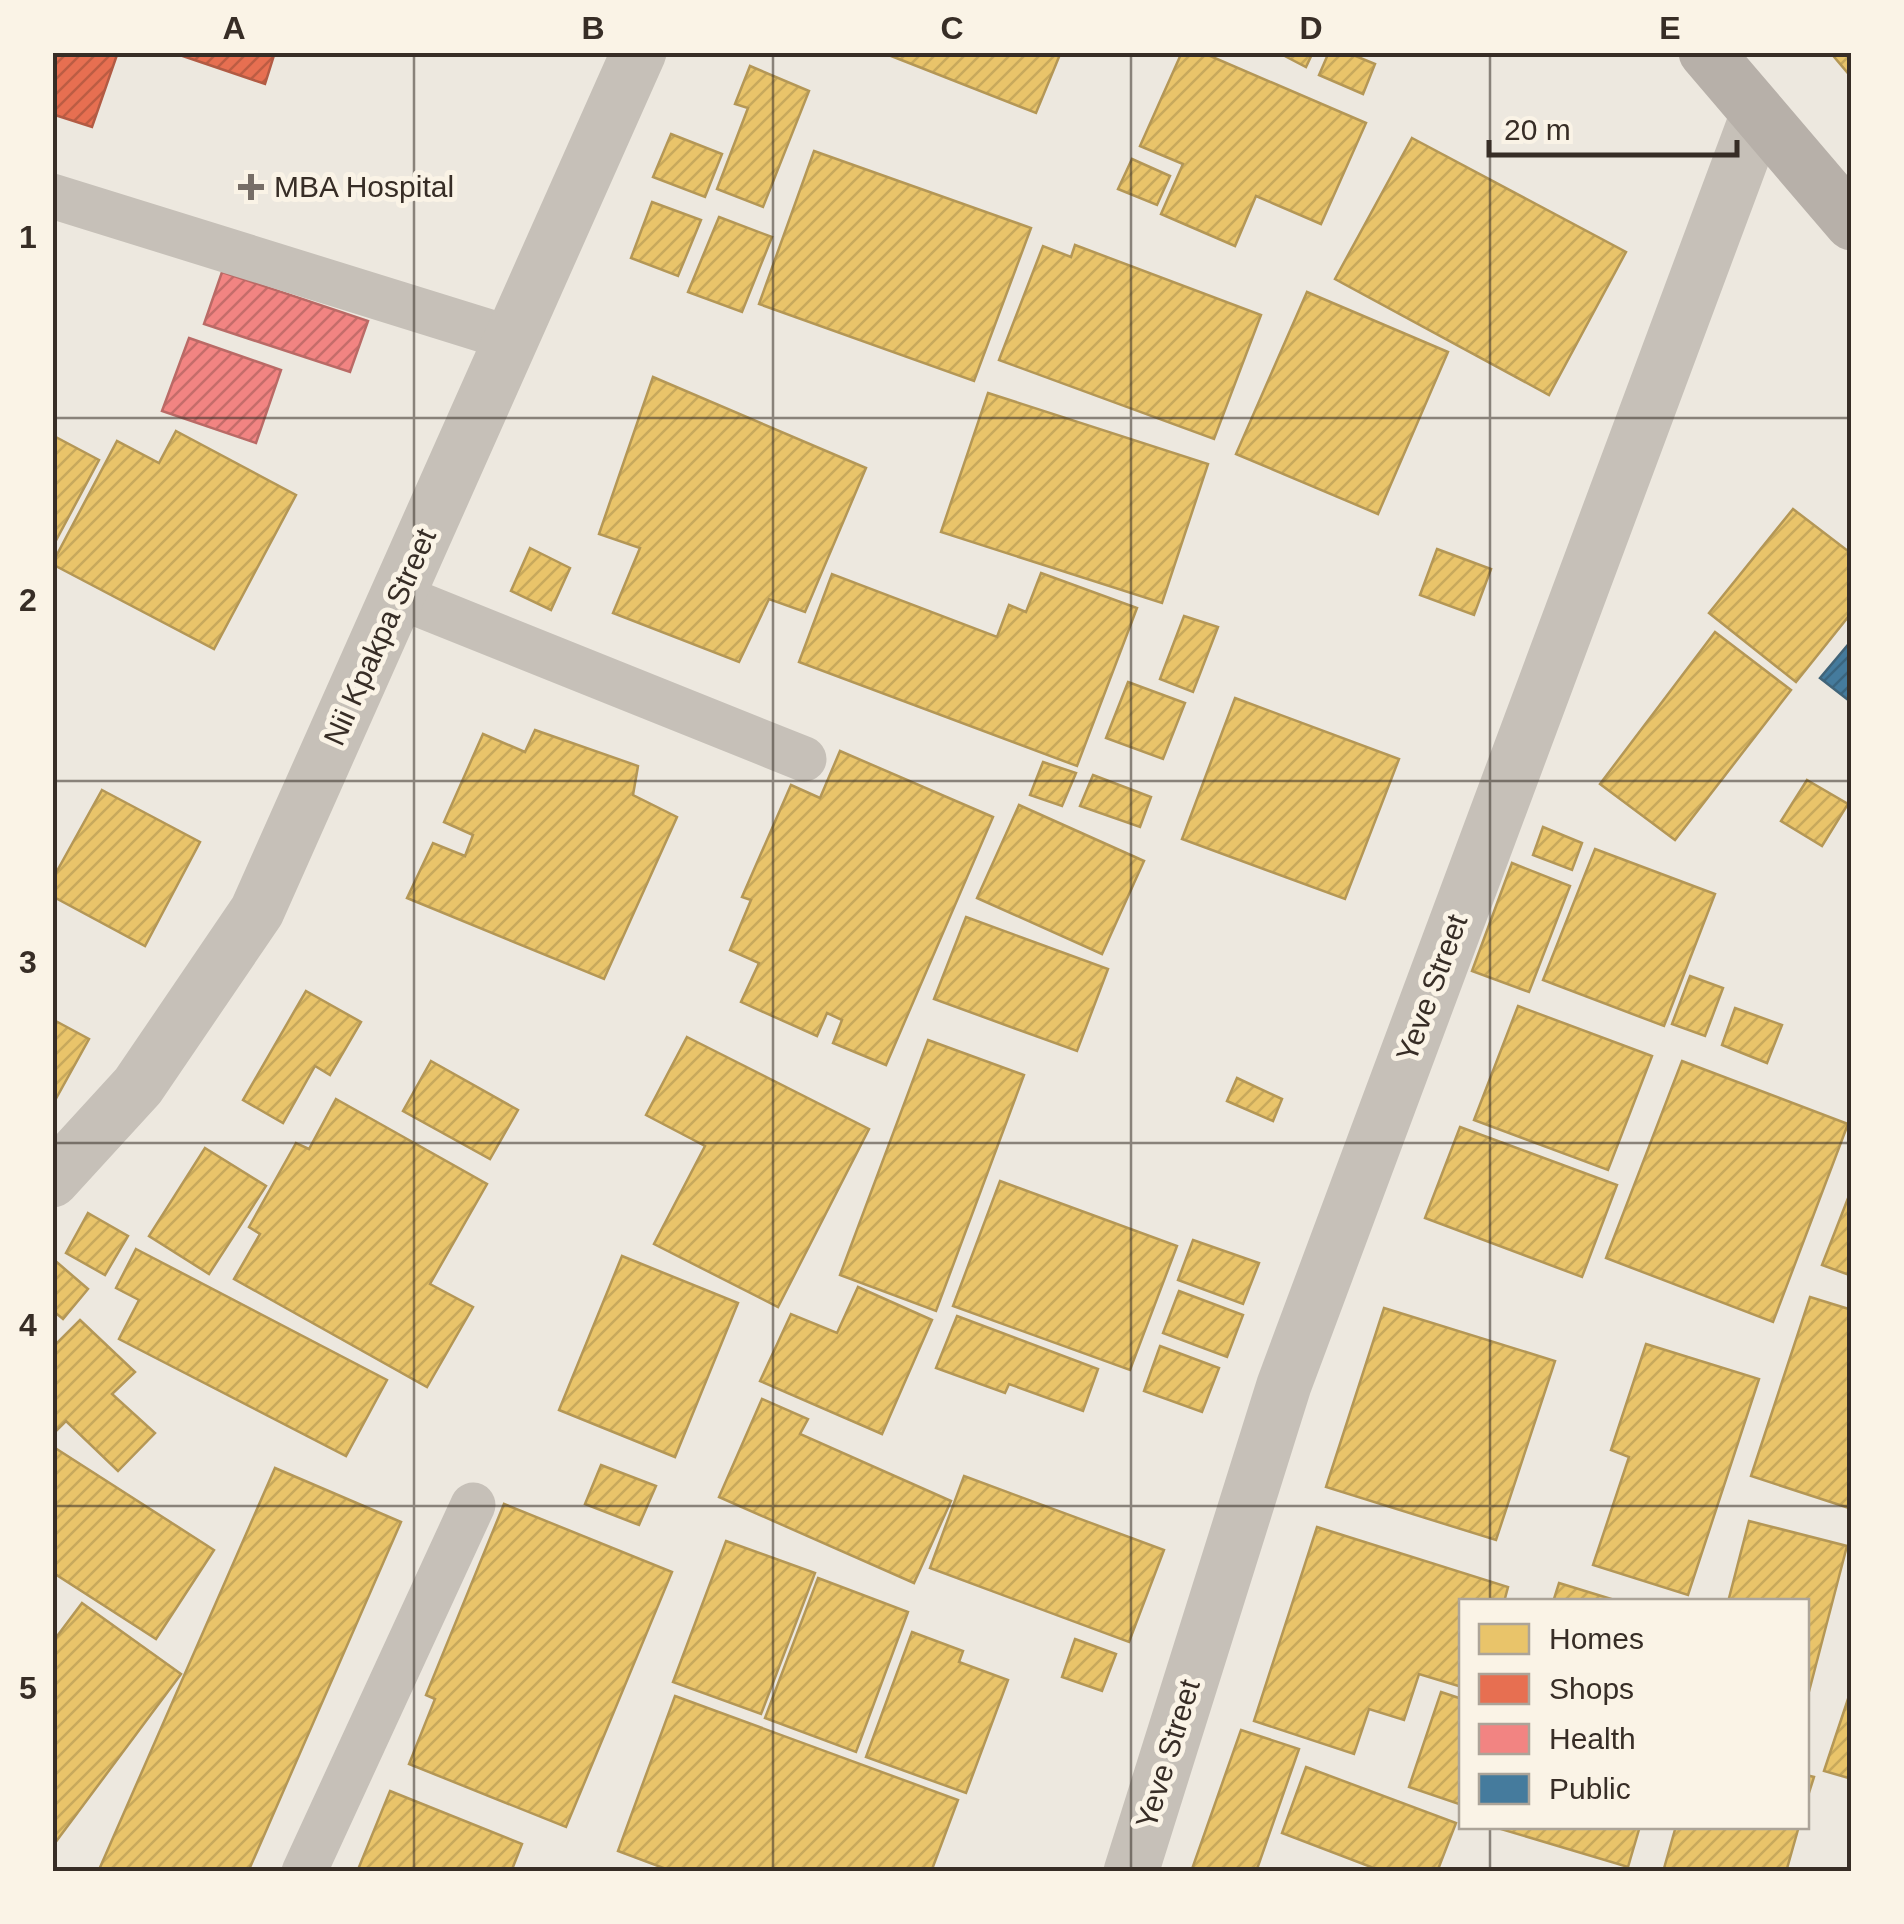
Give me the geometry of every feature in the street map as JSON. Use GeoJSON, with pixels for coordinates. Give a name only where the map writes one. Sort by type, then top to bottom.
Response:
{"type":"FeatureCollection","features":[{"type":"Feature","properties":{"kind":"street","name":"Nii Kpakpa Street"},"geometry":{"type":"LineString","coordinates":[[52,1180],[138,1086],[257,912],[639,52]]}},
{"type":"Feature","properties":{"kind":"street"},"geometry":{"type":"LineString","coordinates":[[1706,52],[1852,222]]}},
{"type":"Feature","properties":{"kind":"street","name":"Yeve Street"},"geometry":{"type":"LineString","coordinates":[[1132,1872],[1284,1385],[1758,114]]}},
{"type":"Feature","properties":{"kind":"lane"},"geometry":{"type":"LineString","coordinates":[[52,196],[512,339]]}},
{"type":"Feature","properties":{"kind":"lane"},"geometry":{"type":"LineString","coordinates":[[398,596],[804,759]]}},
{"type":"Feature","properties":{"kind":"lane"},"geometry":{"type":"LineString","coordinates":[[304,1872],[472,1505]]}},
{"type":"Feature","properties":{"kind":"building: Homes"},"geometry":{"type":"Polygon","coordinates":[[[881,52],[1061,52],[1036,113],[881,52]]]}},
{"type":"Feature","properties":{"kind":"building: Homes"},"geometry":{"type":"Polygon","coordinates":[[[1182,52],[1201,52],[1366,123],[1321,224],[1256,196],[1235,246],[1161,214],[1183,164],[1140,146],[1182,52]]]}},
{"type":"Feature","properties":{"kind":"building: Homes"},"geometry":{"type":"Polygon","coordinates":[[[1277,52],[1313,52],[1306,67],[1277,52]]]}},
{"type":"Feature","properties":{"kind":"building: Homes"},"geometry":{"type":"Polygon","coordinates":[[[1329,52],[1346,52],[1375,64],[1363,94],[1319,75],[1329,52]]]}},
{"type":"Feature","properties":{"kind":"building: Homes"},"geometry":{"type":"Polygon","coordinates":[[[1830,52],[1852,52],[1852,78],[1830,52]]]}},
{"type":"Feature","properties":{"kind":"building: Homes"},"geometry":{"type":"Polygon","coordinates":[[[750,66],[809,91],[763,207],[717,189],[748,108],[735,104],[750,66]]]}},
{"type":"Feature","properties":{"kind":"building: Homes"},"geometry":{"type":"Polygon","coordinates":[[[671,134],[722,154],[705,197],[653,177],[671,134]]]}},
{"type":"Feature","properties":{"kind":"building: Homes"},"geometry":{"type":"Polygon","coordinates":[[[1412,138],[1626,252],[1549,395],[1335,279],[1412,138]]]}},
{"type":"Feature","properties":{"kind":"building: Homes"},"geometry":{"type":"Polygon","coordinates":[[[814,151],[1031,228],[974,381],[759,304],[814,151]]]}},
{"type":"Feature","properties":{"kind":"building: Homes"},"geometry":{"type":"Polygon","coordinates":[[[1132,159],[1170,176],[1157,205],[1118,189],[1132,159]]]}},
{"type":"Feature","properties":{"kind":"building: Homes"},"geometry":{"type":"Polygon","coordinates":[[[652,202],[701,220],[678,276],[631,258],[652,202]]]}},
{"type":"Feature","properties":{"kind":"building: Homes"},"geometry":{"type":"Polygon","coordinates":[[[719,217],[772,237],[742,312],[688,292],[719,217]]]}},
{"type":"Feature","properties":{"kind":"building: Homes"},"geometry":{"type":"Polygon","coordinates":[[[1075,245],[1261,315],[1214,439],[999,360],[1043,246],[1071,257],[1075,245]]]}},
{"type":"Feature","properties":{"kind":"building: Homes"},"geometry":{"type":"Polygon","coordinates":[[[1307,292],[1448,352],[1378,514],[1236,454],[1307,292]]]}},
{"type":"Feature","properties":{"kind":"building: Homes"},"geometry":{"type":"Polygon","coordinates":[[[653,377],[866,468],[805,612],[769,599],[739,662],[613,613],[640,548],[599,534],[653,377]]]}},
{"type":"Feature","properties":{"kind":"building: Homes"},"geometry":{"type":"Polygon","coordinates":[[[988,393],[1208,464],[1162,603],[941,532],[988,393]]]}},
{"type":"Feature","properties":{"kind":"building: Homes"},"geometry":{"type":"Polygon","coordinates":[[[176,431],[296,495],[214,649],[52,564],[117,441],[159,463],[176,431]]]}},
{"type":"Feature","properties":{"kind":"building: Homes"},"geometry":{"type":"Polygon","coordinates":[[[52,435],[99,460],[52,548],[52,435]]]}},
{"type":"Feature","properties":{"kind":"building: Homes"},"geometry":{"type":"Polygon","coordinates":[[[1793,509],[1852,554],[1852,612],[1796,682],[1709,613],[1793,509]]]}},
{"type":"Feature","properties":{"kind":"building: Homes"},"geometry":{"type":"Polygon","coordinates":[[[530,548],[570,568],[551,610],[511,591],[530,548]]]}},
{"type":"Feature","properties":{"kind":"building: Homes"},"geometry":{"type":"Polygon","coordinates":[[[1437,549],[1491,569],[1474,615],[1420,595],[1437,549]]]}},
{"type":"Feature","properties":{"kind":"building: Homes"},"geometry":{"type":"Polygon","coordinates":[[[1041,573],[1137,608],[1077,766],[799,662],[832,574],[997,637],[1009,605],[1026,612],[1041,573]]]}},
{"type":"Feature","properties":{"kind":"building: Homes"},"geometry":{"type":"Polygon","coordinates":[[[1184,616],[1218,627],[1193,692],[1160,679],[1184,616]]]}},
{"type":"Feature","properties":{"kind":"building: Homes"},"geometry":{"type":"Polygon","coordinates":[[[1715,632],[1791,690],[1675,840],[1600,784],[1715,632]]]}},
{"type":"Feature","properties":{"kind":"building: Homes"},"geometry":{"type":"Polygon","coordinates":[[[1128,682],[1185,703],[1163,759],[1106,738],[1128,682]]]}},
{"type":"Feature","properties":{"kind":"building: Homes"},"geometry":{"type":"Polygon","coordinates":[[[1235,698],[1399,759],[1345,899],[1182,839],[1235,698]]]}},
{"type":"Feature","properties":{"kind":"building: Homes"},"geometry":{"type":"Polygon","coordinates":[[[535,730],[638,766],[633,795],[677,817],[604,979],[407,898],[433,843],[465,856],[473,835],[444,822],[483,734],[525,752],[535,730]]]}},
{"type":"Feature","properties":{"kind":"building: Homes"},"geometry":{"type":"Polygon","coordinates":[[[840,751],[993,817],[886,1065],[833,1043],[842,1020],[827,1013],[817,1036],[741,1002],[759,963],[730,950],[751,900],[742,897],[791,785],[820,798],[840,751]]]}},
{"type":"Feature","properties":{"kind":"building: Homes"},"geometry":{"type":"Polygon","coordinates":[[[1043,762],[1076,773],[1062,806],[1030,795],[1043,762]]]}},
{"type":"Feature","properties":{"kind":"building: Homes"},"geometry":{"type":"Polygon","coordinates":[[[1093,775],[1151,797],[1140,827],[1080,806],[1093,775]]]}},
{"type":"Feature","properties":{"kind":"building: Homes"},"geometry":{"type":"Polygon","coordinates":[[[1807,780],[1848,804],[1822,846],[1781,821],[1807,780]]]}},
{"type":"Feature","properties":{"kind":"building: Homes"},"geometry":{"type":"Polygon","coordinates":[[[102,790],[200,842],[145,946],[52,896],[52,880],[102,790]]]}},
{"type":"Feature","properties":{"kind":"building: Homes"},"geometry":{"type":"Polygon","coordinates":[[[1019,805],[1144,861],[1102,954],[977,898],[1019,805]]]}},
{"type":"Feature","properties":{"kind":"building: Homes"},"geometry":{"type":"Polygon","coordinates":[[[1543,827],[1582,843],[1572,870],[1533,855],[1543,827]]]}},
{"type":"Feature","properties":{"kind":"building: Homes"},"geometry":{"type":"Polygon","coordinates":[[[1595,849],[1715,894],[1664,1026],[1543,980],[1595,849]]]}},
{"type":"Feature","properties":{"kind":"building: Homes"},"geometry":{"type":"Polygon","coordinates":[[[1512,863],[1570,886],[1529,992],[1472,971],[1512,863]]]}},
{"type":"Feature","properties":{"kind":"building: Homes"},"geometry":{"type":"Polygon","coordinates":[[[966,917],[1108,969],[1077,1051],[934,999],[966,917]]]}},
{"type":"Feature","properties":{"kind":"building: Homes"},"geometry":{"type":"Polygon","coordinates":[[[1690,976],[1723,988],[1705,1036],[1672,1024],[1690,976]]]}},
{"type":"Feature","properties":{"kind":"building: Homes"},"geometry":{"type":"Polygon","coordinates":[[[306,991],[361,1022],[330,1075],[315,1066],[283,1123],[243,1100],[306,991]]]}},
{"type":"Feature","properties":{"kind":"building: Homes"},"geometry":{"type":"Polygon","coordinates":[[[1518,1006],[1652,1056],[1608,1170],[1474,1120],[1518,1006]]]}},
{"type":"Feature","properties":{"kind":"building: Homes"},"geometry":{"type":"Polygon","coordinates":[[[1735,1008],[1782,1025],[1767,1063],[1722,1045],[1735,1008]]]}},
{"type":"Feature","properties":{"kind":"building: Homes"},"geometry":{"type":"Polygon","coordinates":[[[52,1019],[89,1039],[53,1104],[52,1104],[52,1019]]]}},
{"type":"Feature","properties":{"kind":"building: Homes"},"geometry":{"type":"Polygon","coordinates":[[[687,1037],[869,1129],[778,1307],[654,1244],[705,1146],[646,1115],[687,1037]]]}},
{"type":"Feature","properties":{"kind":"building: Homes"},"geometry":{"type":"Polygon","coordinates":[[[928,1040],[1024,1075],[936,1311],[840,1275],[928,1040]]]}},
{"type":"Feature","properties":{"kind":"building: Homes"},"geometry":{"type":"Polygon","coordinates":[[[431,1061],[518,1110],[490,1159],[403,1111],[431,1061]]]}},
{"type":"Feature","properties":{"kind":"building: Homes"},"geometry":{"type":"Polygon","coordinates":[[[1682,1061],[1848,1124],[1773,1322],[1606,1258],[1682,1061]]]}},
{"type":"Feature","properties":{"kind":"building: Homes"},"geometry":{"type":"Polygon","coordinates":[[[1237,1078],[1282,1099],[1273,1121],[1227,1101],[1237,1078]]]}},
{"type":"Feature","properties":{"kind":"building: Homes"},"geometry":{"type":"Polygon","coordinates":[[[336,1099],[487,1184],[430,1284],[473,1307],[427,1387],[234,1279],[260,1234],[249,1227],[296,1143],[309,1149],[336,1099]]]}},
{"type":"Feature","properties":{"kind":"building: Homes"},"geometry":{"type":"Polygon","coordinates":[[[1460,1127],[1617,1185],[1582,1277],[1425,1218],[1460,1127]]]}},
{"type":"Feature","properties":{"kind":"building: Homes"},"geometry":{"type":"Polygon","coordinates":[[[205,1148],[266,1186],[209,1274],[149,1236],[205,1148]]]}},
{"type":"Feature","properties":{"kind":"building: Homes"},"geometry":{"type":"Polygon","coordinates":[[[1000,1181],[1177,1246],[1130,1370],[953,1306],[1000,1181]]]}},
{"type":"Feature","properties":{"kind":"building: Homes"},"geometry":{"type":"Polygon","coordinates":[[[1852,1188],[1852,1276],[1822,1265],[1852,1188]]]}},
{"type":"Feature","properties":{"kind":"building: Homes"},"geometry":{"type":"Polygon","coordinates":[[[88,1213],[128,1236],[105,1275],[66,1253],[88,1213]]]}},
{"type":"Feature","properties":{"kind":"building: Homes"},"geometry":{"type":"Polygon","coordinates":[[[1193,1240],[1259,1263],[1243,1304],[1178,1280],[1193,1240]]]}},
{"type":"Feature","properties":{"kind":"building: Homes"},"geometry":{"type":"Polygon","coordinates":[[[136,1249],[387,1380],[346,1456],[119,1339],[139,1300],[116,1288],[136,1249]]]}},
{"type":"Feature","properties":{"kind":"building: Homes"},"geometry":{"type":"Polygon","coordinates":[[[622,1256],[738,1303],[675,1457],[559,1410],[622,1256]]]}},
{"type":"Feature","properties":{"kind":"building: Homes"},"geometry":{"type":"Polygon","coordinates":[[[52,1258],[88,1289],[63,1319],[52,1310],[52,1258]]]}},
{"type":"Feature","properties":{"kind":"building: Homes"},"geometry":{"type":"Polygon","coordinates":[[[858,1287],[932,1320],[882,1434],[760,1381],[791,1314],[837,1333],[858,1287]]]}},
{"type":"Feature","properties":{"kind":"building: Homes"},"geometry":{"type":"Polygon","coordinates":[[[1179,1291],[1243,1315],[1227,1357],[1163,1333],[1179,1291]]]}},
{"type":"Feature","properties":{"kind":"building: Homes"},"geometry":{"type":"Polygon","coordinates":[[[1810,1297],[1852,1310],[1852,1509],[1751,1476],[1810,1297]]]}},
{"type":"Feature","properties":{"kind":"building: Homes"},"geometry":{"type":"Polygon","coordinates":[[[1384,1308],[1555,1361],[1496,1540],[1326,1487],[1384,1308]]]}},
{"type":"Feature","properties":{"kind":"building: Homes"},"geometry":{"type":"Polygon","coordinates":[[[957,1316],[1098,1369],[1083,1411],[1009,1384],[1005,1393],[936,1368],[957,1316]]]}},
{"type":"Feature","properties":{"kind":"building: Homes"},"geometry":{"type":"Polygon","coordinates":[[[80,1320],[135,1372],[112,1394],[155,1433],[118,1471],[66,1421],[52,1435],[52,1348],[80,1320]]]}},
{"type":"Feature","properties":{"kind":"building: Homes"},"geometry":{"type":"Polygon","coordinates":[[[1646,1344],[1759,1379],[1688,1595],[1593,1565],[1629,1457],[1611,1450],[1646,1344]]]}},
{"type":"Feature","properties":{"kind":"building: Homes"},"geometry":{"type":"Polygon","coordinates":[[[1160,1346],[1219,1368],[1202,1412],[1144,1391],[1160,1346]]]}},
{"type":"Feature","properties":{"kind":"building: Homes"},"geometry":{"type":"Polygon","coordinates":[[[762,1399],[808,1419],[800,1434],[951,1501],[914,1583],[719,1497],[762,1399]]]}},
{"type":"Feature","properties":{"kind":"building: Homes"},"geometry":{"type":"Polygon","coordinates":[[[52,1446],[214,1550],[156,1639],[52,1572],[52,1446]]]}},
{"type":"Feature","properties":{"kind":"building: Homes"},"geometry":{"type":"Polygon","coordinates":[[[601,1465],[656,1486],[639,1525],[585,1504],[601,1465]]]}},
{"type":"Feature","properties":{"kind":"building: Homes"},"geometry":{"type":"Polygon","coordinates":[[[275,1468],[401,1522],[248,1872],[98,1872],[275,1468]]]}},
{"type":"Feature","properties":{"kind":"building: Homes"},"geometry":{"type":"Polygon","coordinates":[[[964,1476],[1164,1550],[1129,1642],[930,1568],[964,1476]]]}},
{"type":"Feature","properties":{"kind":"building: Homes"},"geometry":{"type":"Polygon","coordinates":[[[504,1504],[672,1572],[566,1827],[409,1764],[435,1699],[426,1695],[504,1504]]]}},
{"type":"Feature","properties":{"kind":"building: Homes"},"geometry":{"type":"Polygon","coordinates":[[[1749,1521],[1847,1546],[1809,1692],[1809,1599],[1729,1599],[1749,1521]]]}},
{"type":"Feature","properties":{"kind":"building: Homes"},"geometry":{"type":"Polygon","coordinates":[[[1317,1527],[1508,1587],[1505,1599],[1459,1599],[1459,1686],[1419,1674],[1404,1720],[1369,1709],[1354,1754],[1254,1721],[1317,1527]]]}},
{"type":"Feature","properties":{"kind":"building: Homes"},"geometry":{"type":"Polygon","coordinates":[[[726,1541],[815,1573],[761,1714],[673,1682],[726,1541]]]}},
{"type":"Feature","properties":{"kind":"building: Homes"},"geometry":{"type":"Polygon","coordinates":[[[818,1578],[908,1612],[856,1752],[765,1718],[818,1578]]]}},
{"type":"Feature","properties":{"kind":"building: Homes"},"geometry":{"type":"Polygon","coordinates":[[[1559,1583],[1611,1599],[1554,1599],[1559,1583]]]}},
{"type":"Feature","properties":{"kind":"building: Homes"},"geometry":{"type":"Polygon","coordinates":[[[82,1603],[181,1674],[52,1847],[52,1643],[82,1603]]]}},
{"type":"Feature","properties":{"kind":"building: Homes"},"geometry":{"type":"Polygon","coordinates":[[[912,1632],[963,1651],[959,1662],[1008,1680],[966,1793],[866,1757],[912,1632]]]}},
{"type":"Feature","properties":{"kind":"building: Homes"},"geometry":{"type":"Polygon","coordinates":[[[1075,1639],[1116,1654],[1102,1691],[1062,1677],[1075,1639]]]}},
{"type":"Feature","properties":{"kind":"building: Homes"},"geometry":{"type":"Polygon","coordinates":[[[1852,1687],[1852,1779],[1824,1771],[1852,1687]]]}},
{"type":"Feature","properties":{"kind":"building: Homes"},"geometry":{"type":"Polygon","coordinates":[[[1441,1692],[1459,1698],[1459,1804],[1409,1787],[1441,1692]]]}},
{"type":"Feature","properties":{"kind":"building: Homes"},"geometry":{"type":"Polygon","coordinates":[[[675,1696],[958,1800],[931,1872],[674,1872],[618,1851],[675,1696]]]}},
{"type":"Feature","properties":{"kind":"building: Homes"},"geometry":{"type":"Polygon","coordinates":[[[1241,1730],[1299,1749],[1256,1872],[1191,1872],[1241,1730]]]}},
{"type":"Feature","properties":{"kind":"building: Homes"},"geometry":{"type":"Polygon","coordinates":[[[1306,1767],[1456,1823],[1437,1872],[1384,1872],[1282,1833],[1306,1767]]]}},
{"type":"Feature","properties":{"kind":"building: Homes"},"geometry":{"type":"Polygon","coordinates":[[[390,1791],[522,1844],[511,1872],[357,1872],[390,1791]]]}},
{"type":"Feature","properties":{"kind":"building: Homes"},"geometry":{"type":"Polygon","coordinates":[[[1501,1829],[1639,1829],[1628,1867],[1501,1829]]]}},
{"type":"Feature","properties":{"kind":"building: Homes"},"geometry":{"type":"Polygon","coordinates":[[[1675,1829],[1798,1829],[1786,1872],[1663,1872],[1675,1829]]]}},
{"type":"Feature","properties":{"kind":"building: Shops"},"geometry":{"type":"Polygon","coordinates":[[[52,52],[118,52],[92,127],[52,114],[52,52]]]}},
{"type":"Feature","properties":{"kind":"building: Shops"},"geometry":{"type":"Polygon","coordinates":[[[171,52],[275,52],[265,84],[171,52]]]}},
{"type":"Feature","properties":{"kind":"building: Health"},"geometry":{"type":"Polygon","coordinates":[[[222,272],[368,321],[350,372],[204,324],[222,272]]]}},
{"type":"Feature","properties":{"kind":"building: Health"},"geometry":{"type":"Polygon","coordinates":[[[189,338],[281,370],[256,443],[162,411],[189,338]]]}},
{"type":"Feature","properties":{"kind":"building: Public"},"geometry":{"type":"Polygon","coordinates":[[[1852,640],[1852,703],[1820,678],[1852,640]]]}},
{"type":"Feature","properties":{"kind":"place","name":"MBA Hospital"},"geometry":{"type":"Point","coordinates":[251,187]}}]}
